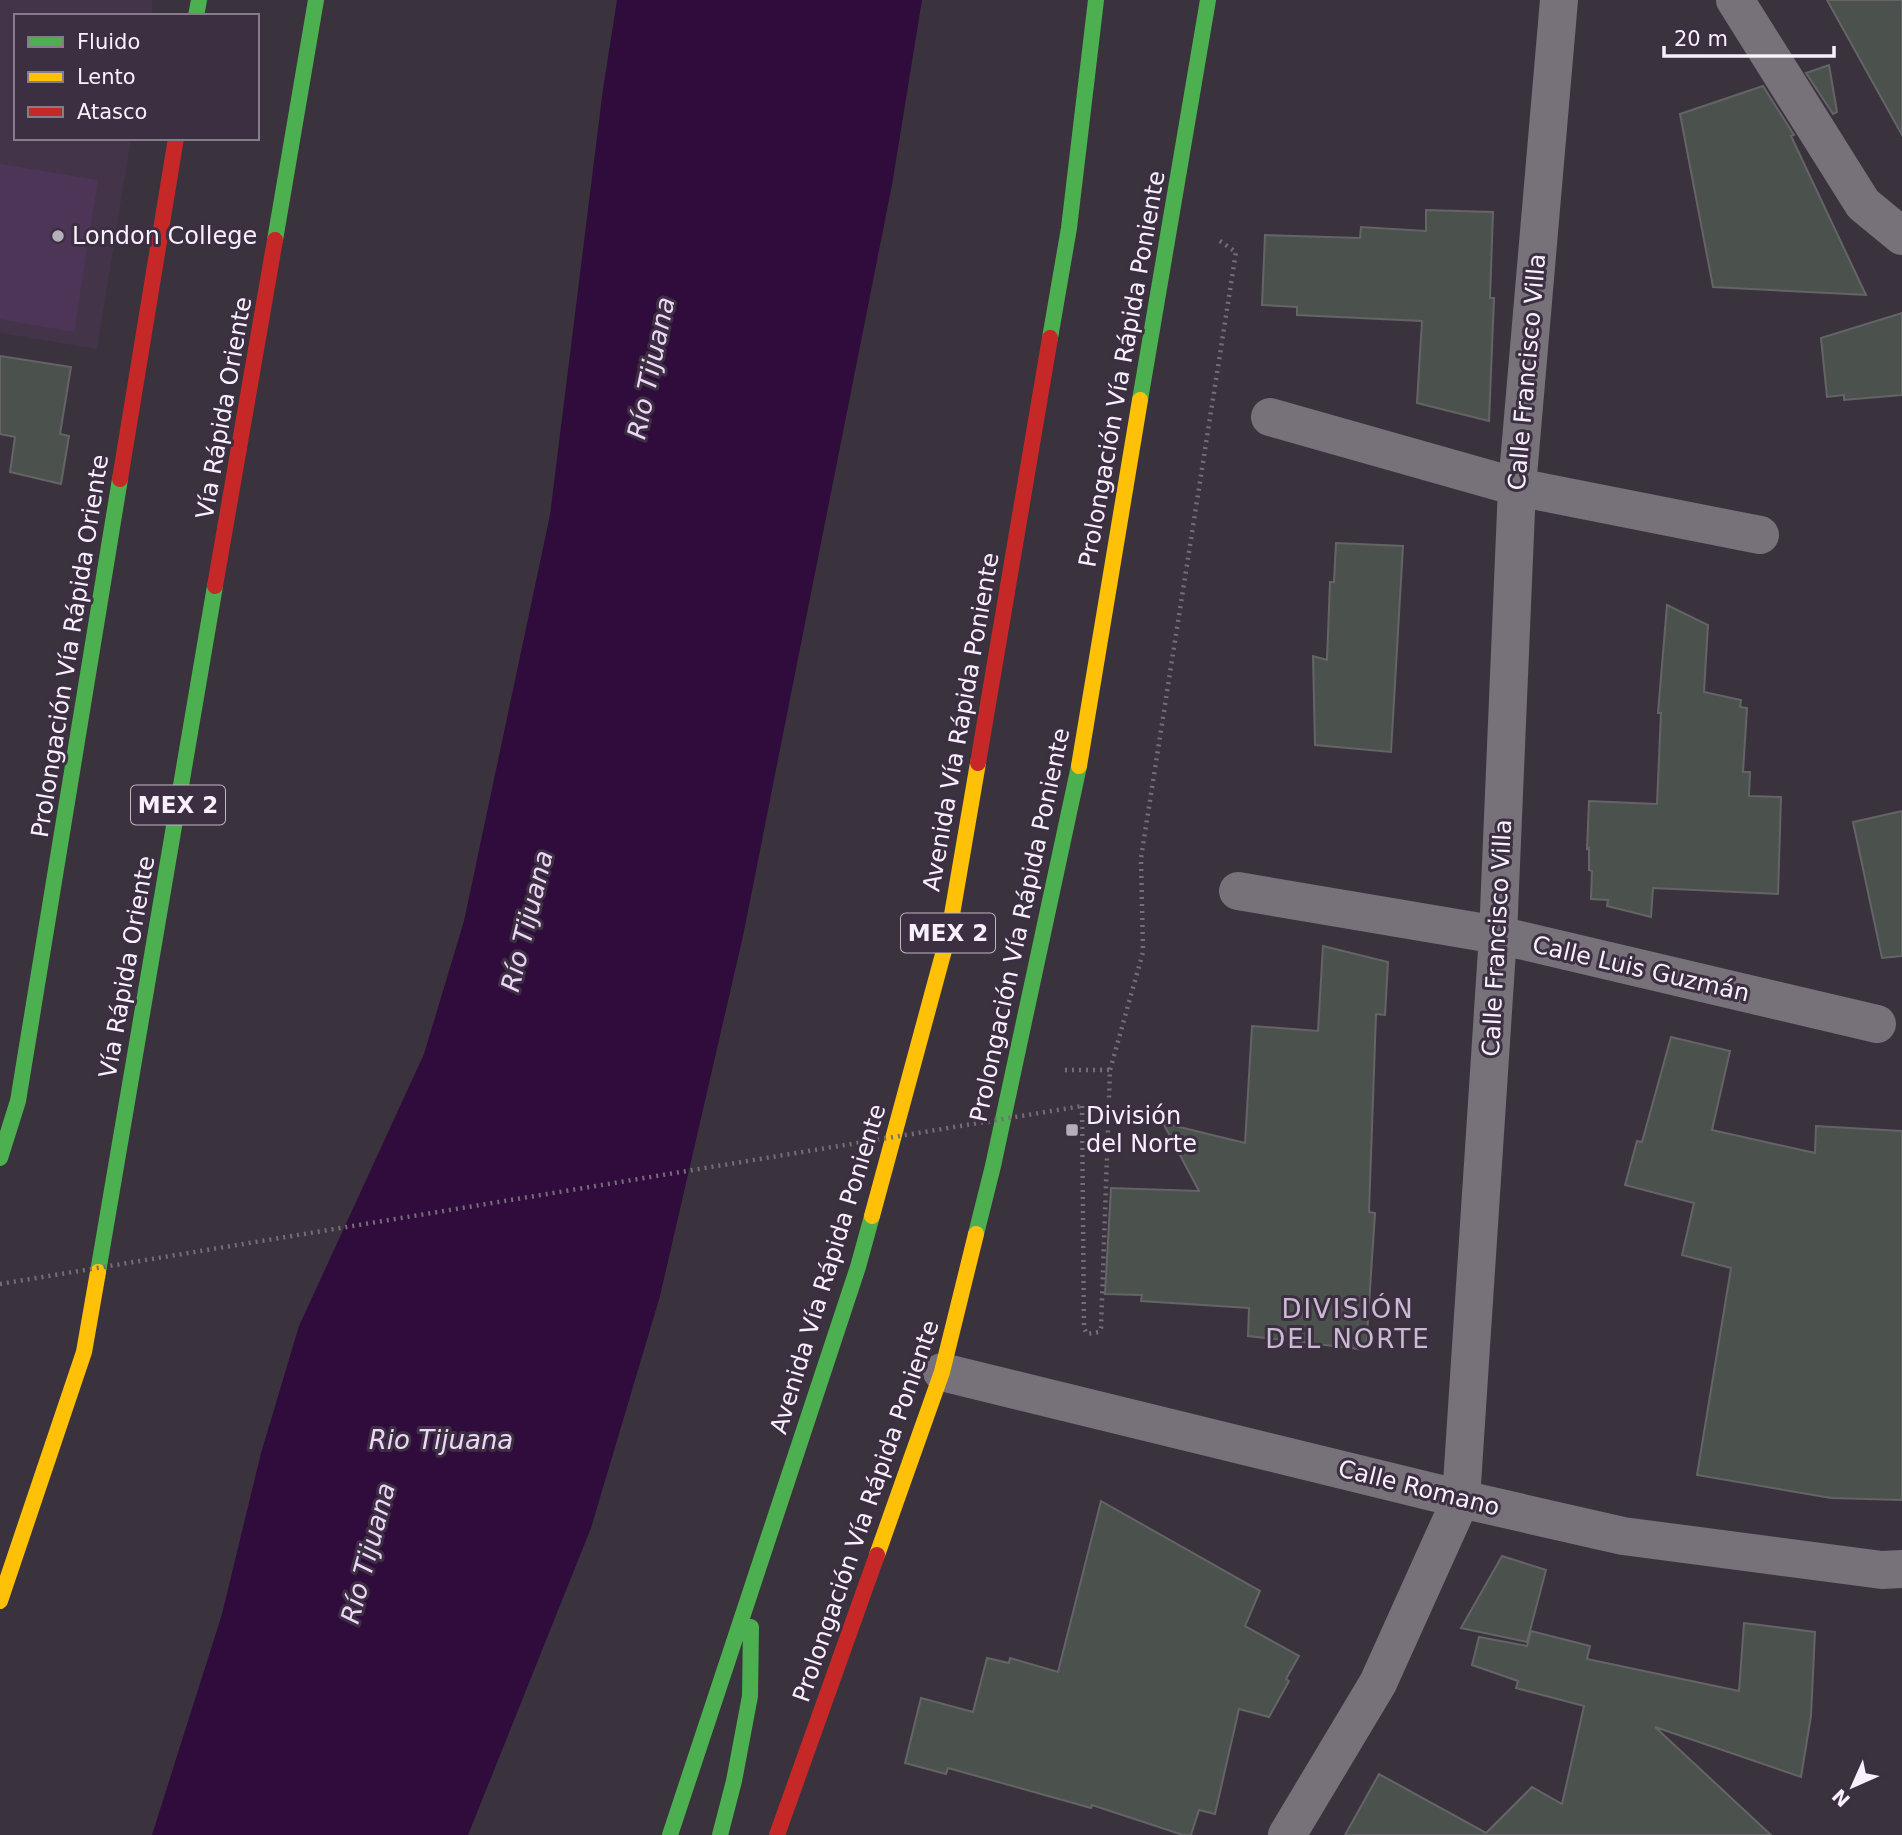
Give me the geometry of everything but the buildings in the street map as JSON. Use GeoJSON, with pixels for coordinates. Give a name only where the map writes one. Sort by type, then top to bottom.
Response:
{"type":"FeatureCollection","features":[{"type":"Feature","properties":{"kind":"main road","name":"Avenida Vía Rápida Poniente"},"geometry":{"type":"LineString","coordinates":[[670,1835],[858,1267],[948,932],[1069,228],[1096,0]]}},
{"type":"Feature","properties":{"kind":"main road","name":"Prolongación Vía Rápida Poniente"},"geometry":{"type":"LineString","coordinates":[[777,1835],[942,1372],[993,1166],[1072,804],[1208,0]]}},
{"type":"Feature","properties":{"kind":"main road","name":"Vía Rápida Oriente"},"geometry":{"type":"LineString","coordinates":[[0,1601],[84,1352],[314,4]]}},
{"type":"Feature","properties":{"kind":"main road","name":"Prolongación Vía Rápida Oriente"},"geometry":{"type":"LineString","coordinates":[[0,1158],[18,1101],[176,140]]}},
{"type":"Feature","properties":{"kind":"main road"},"geometry":{"type":"LineString","coordinates":[[0,1120],[18,1101]]}},
{"type":"Feature","properties":{"kind":"main road"},"geometry":{"type":"LineString","coordinates":[[720,1835],[734,1782],[750,1696],[751,1592]]}},
{"type":"Feature","properties":{"kind":"street","name":"Calle Francisco Villa"},"geometry":{"type":"LineString","coordinates":[[1287,1835],[1378,1683],[1461,1499],[1498,935],[1517,487],[1559,0]]}},
{"type":"Feature","properties":{"kind":"street"},"geometry":{"type":"LineString","coordinates":[[1735,0],[1863,204],[1902,236]]}},
{"type":"Feature","properties":{"kind":"street"},"geometry":{"type":"LineString","coordinates":[[1270,417],[1517,487],[1760,536]]}},
{"type":"Feature","properties":{"kind":"street","name":"Calle Luis Guzmán"},"geometry":{"type":"LineString","coordinates":[[1238,891],[1498,935],[1877,1024]]}},
{"type":"Feature","properties":{"kind":"street","name":"Calle Romano"},"geometry":{"type":"LineString","coordinates":[[942,1372],[1622,1536],[1882,1570],[1902,1569]]}},
{"type":"Feature","properties":{"kind":"path"},"geometry":{"type":"LineString","coordinates":[[0,1284],[1083,1106],[1084,1328],[1087,1334],[1099,1332],[1110,1070],[1143,952],[1141,858],[1236,252],[1172,210]]}},
{"type":"Feature","properties":{"kind":"shaded area","name":"London College"},"geometry":{"type":"Polygon","coordinates":[[[0,0],[153,0],[151,14],[14,14],[14,140],[131,140],[97,349],[0,333],[0,0]]]}},
{"type":"Feature","properties":{"kind":"shaded area"},"geometry":{"type":"Polygon","coordinates":[[[0,164],[98,180],[74,332],[0,319],[0,164]]]}},
{"type":"Feature","properties":{"kind":"water","name":"Rio Tijuana"},"geometry":{"type":"Polygon","coordinates":[[[617,0],[922,0],[892,185],[743,936],[660,1296],[591,1528],[468,1835],[152,1835],[222,1614],[261,1453],[299,1326],[424,1054],[464,921],[550,515],[603,89],[617,0]]]}},
{"type":"Feature","properties":{"kind":"traffic: fast"},"geometry":{"type":"LineString","coordinates":[[196,14],[199,0]]}},
{"type":"Feature","properties":{"kind":"traffic: fast"},"geometry":{"type":"LineString","coordinates":[[275,240],[316,0]]}},
{"type":"Feature","properties":{"kind":"traffic: fast"},"geometry":{"type":"LineString","coordinates":[[1050,338],[1069,228],[1096,0]]}},
{"type":"Feature","properties":{"kind":"traffic: fast"},"geometry":{"type":"LineString","coordinates":[[1140,400],[1208,0]]}},
{"type":"Feature","properties":{"kind":"traffic: fast"},"geometry":{"type":"LineString","coordinates":[[0,1158],[18,1101],[120,479]]}},
{"type":"Feature","properties":{"kind":"traffic: fast"},"geometry":{"type":"LineString","coordinates":[[98,1272],[215,586]]}},
{"type":"Feature","properties":{"kind":"traffic: fast"},"geometry":{"type":"LineString","coordinates":[[976,1234],[1079,766]]}},
{"type":"Feature","properties":{"kind":"traffic: fast"},"geometry":{"type":"LineString","coordinates":[[670,1835],[858,1267],[872,1216]]}},
{"type":"Feature","properties":{"kind":"traffic: fast"},"geometry":{"type":"LineString","coordinates":[[720,1835],[734,1781],[750,1696],[751,1627]]}},
{"type":"Feature","properties":{"kind":"traffic: slow"},"geometry":{"type":"LineString","coordinates":[[1079,766],[1140,400]]}},
{"type":"Feature","properties":{"kind":"traffic: slow"},"geometry":{"type":"LineString","coordinates":[[872,1216],[949,932],[978,763]]}},
{"type":"Feature","properties":{"kind":"traffic: slow"},"geometry":{"type":"LineString","coordinates":[[877,1555],[942,1372],[976,1234]]}},
{"type":"Feature","properties":{"kind":"traffic: slow"},"geometry":{"type":"LineString","coordinates":[[0,1601],[84,1352],[98,1272]]}},
{"type":"Feature","properties":{"kind":"traffic: jam"},"geometry":{"type":"LineString","coordinates":[[120,479],[176,140]]}},
{"type":"Feature","properties":{"kind":"traffic: jam"},"geometry":{"type":"LineString","coordinates":[[215,586],[275,240]]}},
{"type":"Feature","properties":{"kind":"traffic: jam"},"geometry":{"type":"LineString","coordinates":[[978,763],[1050,338]]}},
{"type":"Feature","properties":{"kind":"traffic: jam"},"geometry":{"type":"LineString","coordinates":[[777,1835],[877,1555]]}},
{"type":"Feature","properties":{"kind":"place","name":"London College"},"geometry":{"type":"Point","coordinates":[58,236]}},
{"type":"Feature","properties":{"kind":"place","name":"División del Norte"},"geometry":{"type":"Point","coordinates":[1072,1130]}},
{"type":"Feature","properties":{"kind":"district","name":"DIVISIÓN DEL NORTE"},"geometry":{"type":"Point","coordinates":[1348,1324]}},
{"type":"Feature","properties":{"kind":"water label","name":"Río Tijuana"},"geometry":{"type":"Point","coordinates":[651,368]}},
{"type":"Feature","properties":{"kind":"water label","name":"Río Tijuana"},"geometry":{"type":"Point","coordinates":[527,921]}},
{"type":"Feature","properties":{"kind":"water label","name":"Río Tijuana"},"geometry":{"type":"Point","coordinates":[368,1553]}}]}
